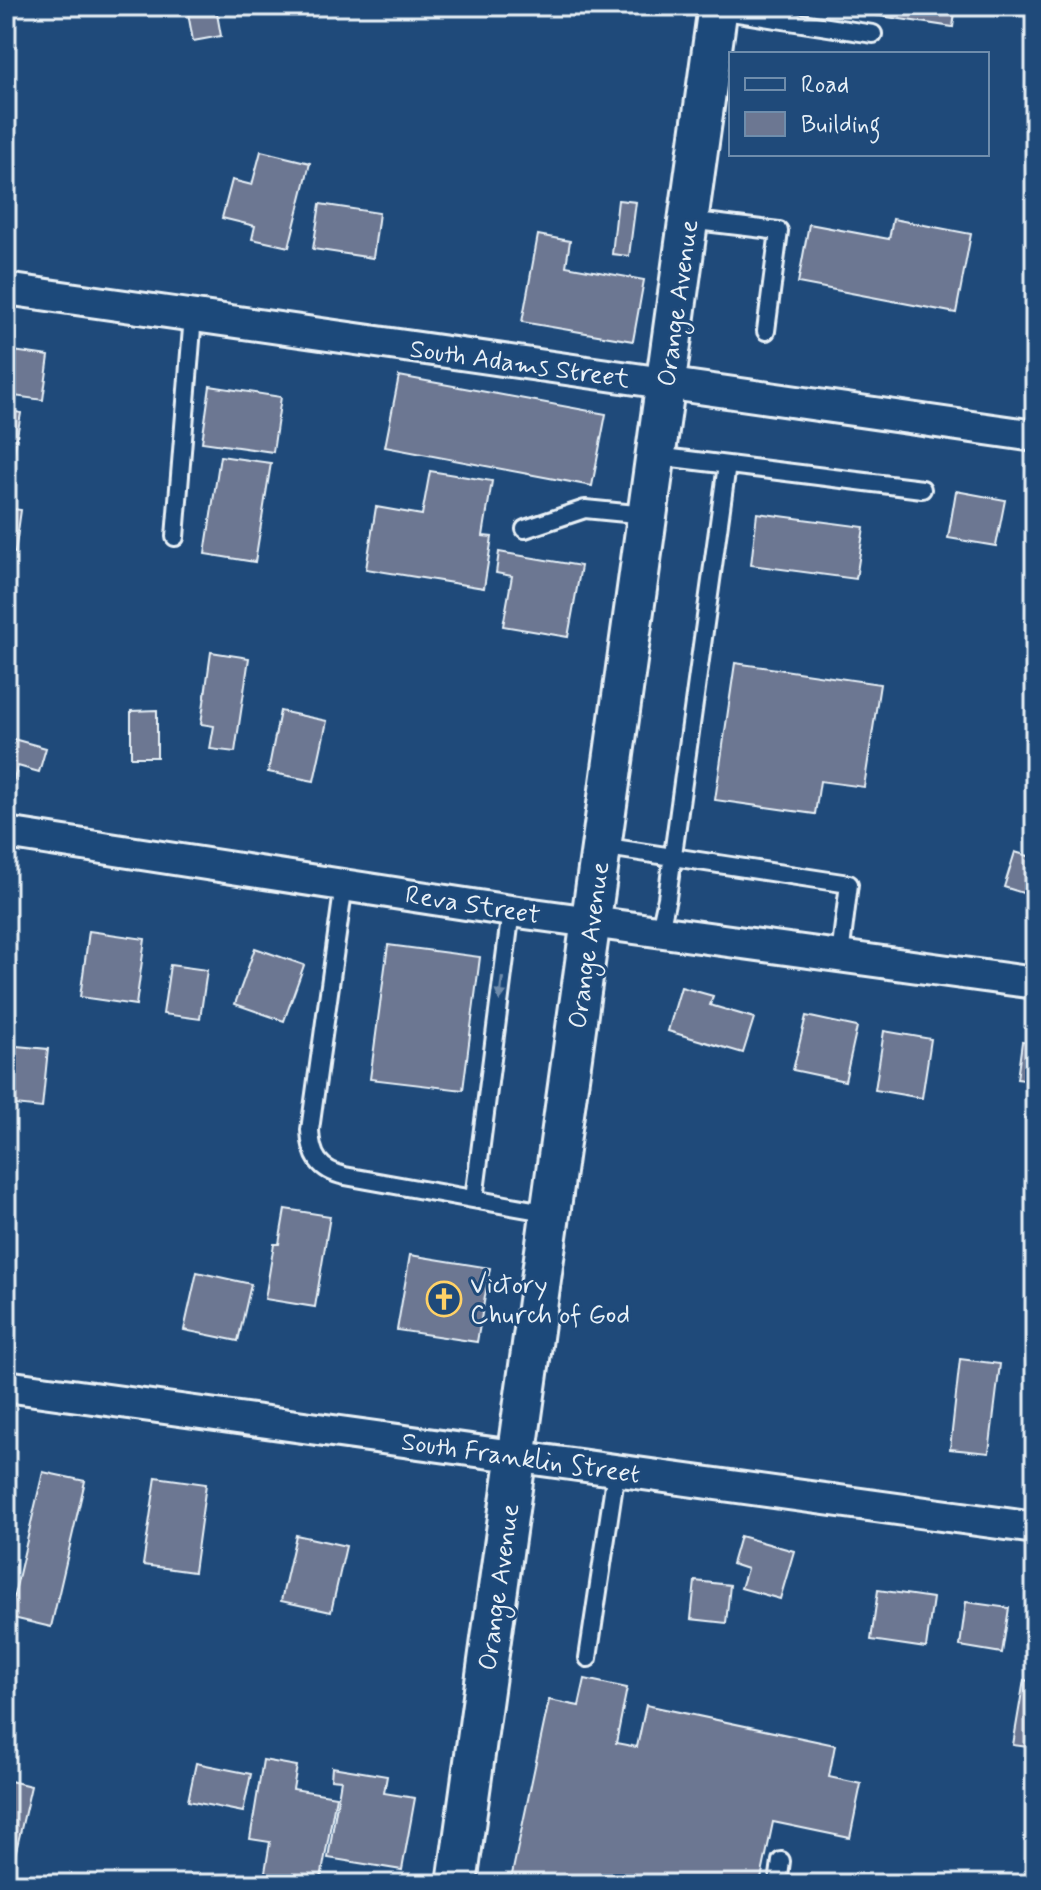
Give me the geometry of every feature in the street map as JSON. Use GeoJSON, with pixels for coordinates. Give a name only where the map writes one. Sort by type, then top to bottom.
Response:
{"type":"FeatureCollection","features":[{"type":"Feature","properties":{"kind":"street","name":"Orange Avenue"},"geometry":{"type":"LineString","coordinates":[[457,1884],[718,8]]}},
{"type":"Feature","properties":{"kind":"street","name":"South Adams Street"},"geometry":{"type":"LineString","coordinates":[[6,289],[1035,436]]}},
{"type":"Feature","properties":{"kind":"street","name":"Reva Street"},"geometry":{"type":"LineString","coordinates":[[6,833],[511,911],[1035,983]]}},
{"type":"Feature","properties":{"kind":"street","name":"South Franklin Street"},"geometry":{"type":"LineString","coordinates":[[6,1386],[1035,1528]]}},
{"type":"Feature","properties":{"kind":"lane"},"geometry":{"type":"LineString","coordinates":[[718,8],[873,34]]}},
{"type":"Feature","properties":{"kind":"lane"},"geometry":{"type":"LineString","coordinates":[[688,220],[779,231],[766,331]]}},
{"type":"Feature","properties":{"kind":"lane"},"geometry":{"type":"LineString","coordinates":[[175,537],[193,316]]}},
{"type":"Feature","properties":{"kind":"lane"},"geometry":{"type":"LineString","coordinates":[[654,456],[922,489]]}},
{"type":"Feature","properties":{"kind":"lane"},"geometry":{"type":"LineString","coordinates":[[660,930],[727,465]]}},
{"type":"Feature","properties":{"kind":"lane"},"geometry":{"type":"LineString","coordinates":[[525,529],[585,509],[646,515]]}},
{"type":"Feature","properties":{"kind":"lane"},"geometry":{"type":"LineString","coordinates":[[601,846],[849,884],[840,956]]}},
{"type":"Feature","properties":{"kind":"lane"},"geometry":{"type":"LineString","coordinates":[[344,884],[310,1130],[311,1148],[320,1163],[330,1172],[550,1213]]}},
{"type":"Feature","properties":{"kind":"lane"},"geometry":{"type":"LineString","coordinates":[[474,1199],[511,911]]}},
{"type":"Feature","properties":{"kind":"lane"},"geometry":{"type":"LineString","coordinates":[[588,1658],[616,1471]]}},
{"type":"Feature","properties":{"kind":"lane"},"geometry":{"type":"LineString","coordinates":[[778,1884],[781,1861]]}},
{"type":"Feature","properties":{"kind":"building"},"geometry":{"type":"Polygon","coordinates":[[[815,6],[956,6],[953,27],[815,6]]]}},
{"type":"Feature","properties":{"kind":"building"},"geometry":{"type":"Polygon","coordinates":[[[216,8],[221,36],[193,41],[188,13],[216,8]]]}},
{"type":"Feature","properties":{"kind":"building"},"geometry":{"type":"Polygon","coordinates":[[[261,151],[310,163],[289,247],[252,239],[255,226],[222,218],[232,180],[252,185],[261,151]]]}},
{"type":"Feature","properties":{"kind":"building"},"geometry":{"type":"Polygon","coordinates":[[[618,200],[636,202],[629,256],[612,254],[618,200]]]}},
{"type":"Feature","properties":{"kind":"building"},"geometry":{"type":"Polygon","coordinates":[[[320,204],[379,213],[373,258],[313,249],[320,204]]]}},
{"type":"Feature","properties":{"kind":"building"},"geometry":{"type":"Polygon","coordinates":[[[893,219],[971,234],[956,313],[798,283],[809,224],[889,239],[893,219]]]}},
{"type":"Feature","properties":{"kind":"building"},"geometry":{"type":"Polygon","coordinates":[[[538,235],[570,241],[566,266],[644,280],[633,341],[522,322],[538,235]]]}},
{"type":"Feature","properties":{"kind":"building"},"geometry":{"type":"Polygon","coordinates":[[[6,350],[49,356],[43,400],[6,395],[6,350]]]}},
{"type":"Feature","properties":{"kind":"building"},"geometry":{"type":"Polygon","coordinates":[[[399,376],[606,414],[592,486],[385,447],[399,376]]]}},
{"type":"Feature","properties":{"kind":"building"},"geometry":{"type":"Polygon","coordinates":[[[210,386],[281,397],[273,452],[202,442],[210,386]]]}},
{"type":"Feature","properties":{"kind":"building"},"geometry":{"type":"Polygon","coordinates":[[[6,410],[21,413],[10,476],[6,475],[6,410]]]}},
{"type":"Feature","properties":{"kind":"building"},"geometry":{"type":"Polygon","coordinates":[[[220,456],[271,463],[255,562],[205,554],[220,456]]]}},
{"type":"Feature","properties":{"kind":"building"},"geometry":{"type":"Polygon","coordinates":[[[430,471],[492,481],[483,536],[492,537],[484,588],[366,569],[376,507],[422,515],[430,471]]]}},
{"type":"Feature","properties":{"kind":"building"},"geometry":{"type":"Polygon","coordinates":[[[956,491],[1005,500],[996,546],[948,538],[956,491]]]}},
{"type":"Feature","properties":{"kind":"building"},"geometry":{"type":"Polygon","coordinates":[[[6,508],[21,510],[15,553],[6,552],[6,508]]]}},
{"type":"Feature","properties":{"kind":"building"},"geometry":{"type":"Polygon","coordinates":[[[757,513],[864,527],[856,579],[751,565],[757,513]]]}},
{"type":"Feature","properties":{"kind":"building"},"geometry":{"type":"Polygon","coordinates":[[[499,552],[581,566],[568,637],[503,626],[512,576],[496,573],[499,552]]]}},
{"type":"Feature","properties":{"kind":"building"},"geometry":{"type":"Polygon","coordinates":[[[211,652],[249,658],[235,752],[210,749],[214,726],[201,724],[211,652]]]}},
{"type":"Feature","properties":{"kind":"building"},"geometry":{"type":"Polygon","coordinates":[[[735,663],[880,684],[864,787],[820,781],[815,814],[715,800],[735,663]]]}},
{"type":"Feature","properties":{"kind":"building"},"geometry":{"type":"Polygon","coordinates":[[[157,710],[157,757],[131,757],[131,711],[157,710]]]}},
{"type":"Feature","properties":{"kind":"building"},"geometry":{"type":"Polygon","coordinates":[[[280,711],[327,721],[314,781],[268,772],[280,711]]]}},
{"type":"Feature","properties":{"kind":"building"},"geometry":{"type":"Polygon","coordinates":[[[6,737],[46,748],[39,772],[18,766],[12,786],[6,784],[6,737]]]}},
{"type":"Feature","properties":{"kind":"building"},"geometry":{"type":"Polygon","coordinates":[[[1015,852],[1035,858],[1026,894],[1004,887],[1015,852]]]}},
{"type":"Feature","properties":{"kind":"building"},"geometry":{"type":"Polygon","coordinates":[[[89,931],[145,939],[136,1005],[80,997],[89,931]]]}},
{"type":"Feature","properties":{"kind":"building"},"geometry":{"type":"Polygon","coordinates":[[[388,945],[480,957],[463,1090],[370,1079],[388,945]]]}},
{"type":"Feature","properties":{"kind":"building"},"geometry":{"type":"Polygon","coordinates":[[[255,948],[304,965],[284,1021],[235,1004],[255,948]]]}},
{"type":"Feature","properties":{"kind":"building"},"geometry":{"type":"Polygon","coordinates":[[[170,965],[207,970],[200,1019],[163,1014],[170,965]]]}},
{"type":"Feature","properties":{"kind":"building"},"geometry":{"type":"Polygon","coordinates":[[[681,987],[713,996],[710,1005],[754,1018],[743,1053],[668,1031],[681,987]]]}},
{"type":"Feature","properties":{"kind":"building"},"geometry":{"type":"Polygon","coordinates":[[[806,1016],[857,1027],[845,1081],[793,1070],[806,1016]]]}},
{"type":"Feature","properties":{"kind":"building"},"geometry":{"type":"Polygon","coordinates":[[[884,1031],[931,1039],[922,1098],[875,1090],[884,1031]]]}},
{"type":"Feature","properties":{"kind":"building"},"geometry":{"type":"Polygon","coordinates":[[[1022,1042],[1035,1044],[1035,1081],[1017,1079],[1022,1042]]]}},
{"type":"Feature","properties":{"kind":"building"},"geometry":{"type":"Polygon","coordinates":[[[6,1045],[48,1049],[42,1108],[6,1104],[6,1045]]]}},
{"type":"Feature","properties":{"kind":"building"},"geometry":{"type":"Polygon","coordinates":[[[285,1209],[330,1216],[315,1307],[265,1299],[274,1244],[279,1244],[285,1209]]]}},
{"type":"Feature","properties":{"kind":"building","name":"Victory Church of God"},"geometry":{"type":"Polygon","coordinates":[[[410,1255],[490,1268],[477,1342],[397,1330],[410,1255]]]}},
{"type":"Feature","properties":{"kind":"building"},"geometry":{"type":"Polygon","coordinates":[[[197,1272],[251,1284],[238,1341],[184,1330],[197,1272]]]}},
{"type":"Feature","properties":{"kind":"building"},"geometry":{"type":"Polygon","coordinates":[[[960,1359],[1000,1364],[989,1453],[950,1449],[960,1359]]]}},
{"type":"Feature","properties":{"kind":"building"},"geometry":{"type":"Polygon","coordinates":[[[43,1472],[85,1481],[51,1627],[9,1617],[43,1472]]]}},
{"type":"Feature","properties":{"kind":"building"},"geometry":{"type":"Polygon","coordinates":[[[156,1477],[206,1484],[194,1572],[143,1565],[156,1477]]]}},
{"type":"Feature","properties":{"kind":"building"},"geometry":{"type":"Polygon","coordinates":[[[296,1535],[346,1546],[331,1612],[281,1601],[296,1535]]]}},
{"type":"Feature","properties":{"kind":"building"},"geometry":{"type":"Polygon","coordinates":[[[740,1536],[794,1551],[780,1599],[741,1588],[747,1569],[732,1564],[740,1536]]]}},
{"type":"Feature","properties":{"kind":"building"},"geometry":{"type":"Polygon","coordinates":[[[695,1581],[730,1585],[726,1623],[691,1619],[695,1581]]]}},
{"type":"Feature","properties":{"kind":"building"},"geometry":{"type":"Polygon","coordinates":[[[878,1590],[933,1598],[926,1648],[871,1640],[878,1590]]]}},
{"type":"Feature","properties":{"kind":"building"},"geometry":{"type":"Polygon","coordinates":[[[966,1602],[1009,1608],[1002,1653],[960,1646],[966,1602]]]}},
{"type":"Feature","properties":{"kind":"building"},"geometry":{"type":"Polygon","coordinates":[[[585,1679],[627,1688],[616,1743],[637,1747],[646,1705],[835,1745],[829,1777],[861,1784],[850,1838],[773,1822],[760,1884],[510,1884],[549,1700],[579,1706],[585,1679]]]}},
{"type":"Feature","properties":{"kind":"building"},"geometry":{"type":"Polygon","coordinates":[[[1024,1680],[1035,1682],[1035,1748],[1013,1745],[1024,1680]]]}},
{"type":"Feature","properties":{"kind":"building"},"geometry":{"type":"Polygon","coordinates":[[[263,1760],[297,1766],[293,1789],[336,1796],[320,1884],[263,1884],[270,1842],[250,1839],[263,1760]]]}},
{"type":"Feature","properties":{"kind":"building"},"geometry":{"type":"Polygon","coordinates":[[[196,1763],[251,1774],[243,1812],[188,1801],[196,1763]]]}},
{"type":"Feature","properties":{"kind":"building"},"geometry":{"type":"Polygon","coordinates":[[[332,1767],[387,1776],[384,1793],[415,1798],[402,1870],[328,1858],[341,1780],[331,1779],[332,1767]]]}},
{"type":"Feature","properties":{"kind":"building"},"geometry":{"type":"Polygon","coordinates":[[[6,1780],[31,1786],[13,1864],[6,1862],[6,1780]]]}},
{"type":"Feature","properties":{"kind":"place","name":"Victory Church of God"},"geometry":{"type":"Point","coordinates":[444,1299]}}]}
